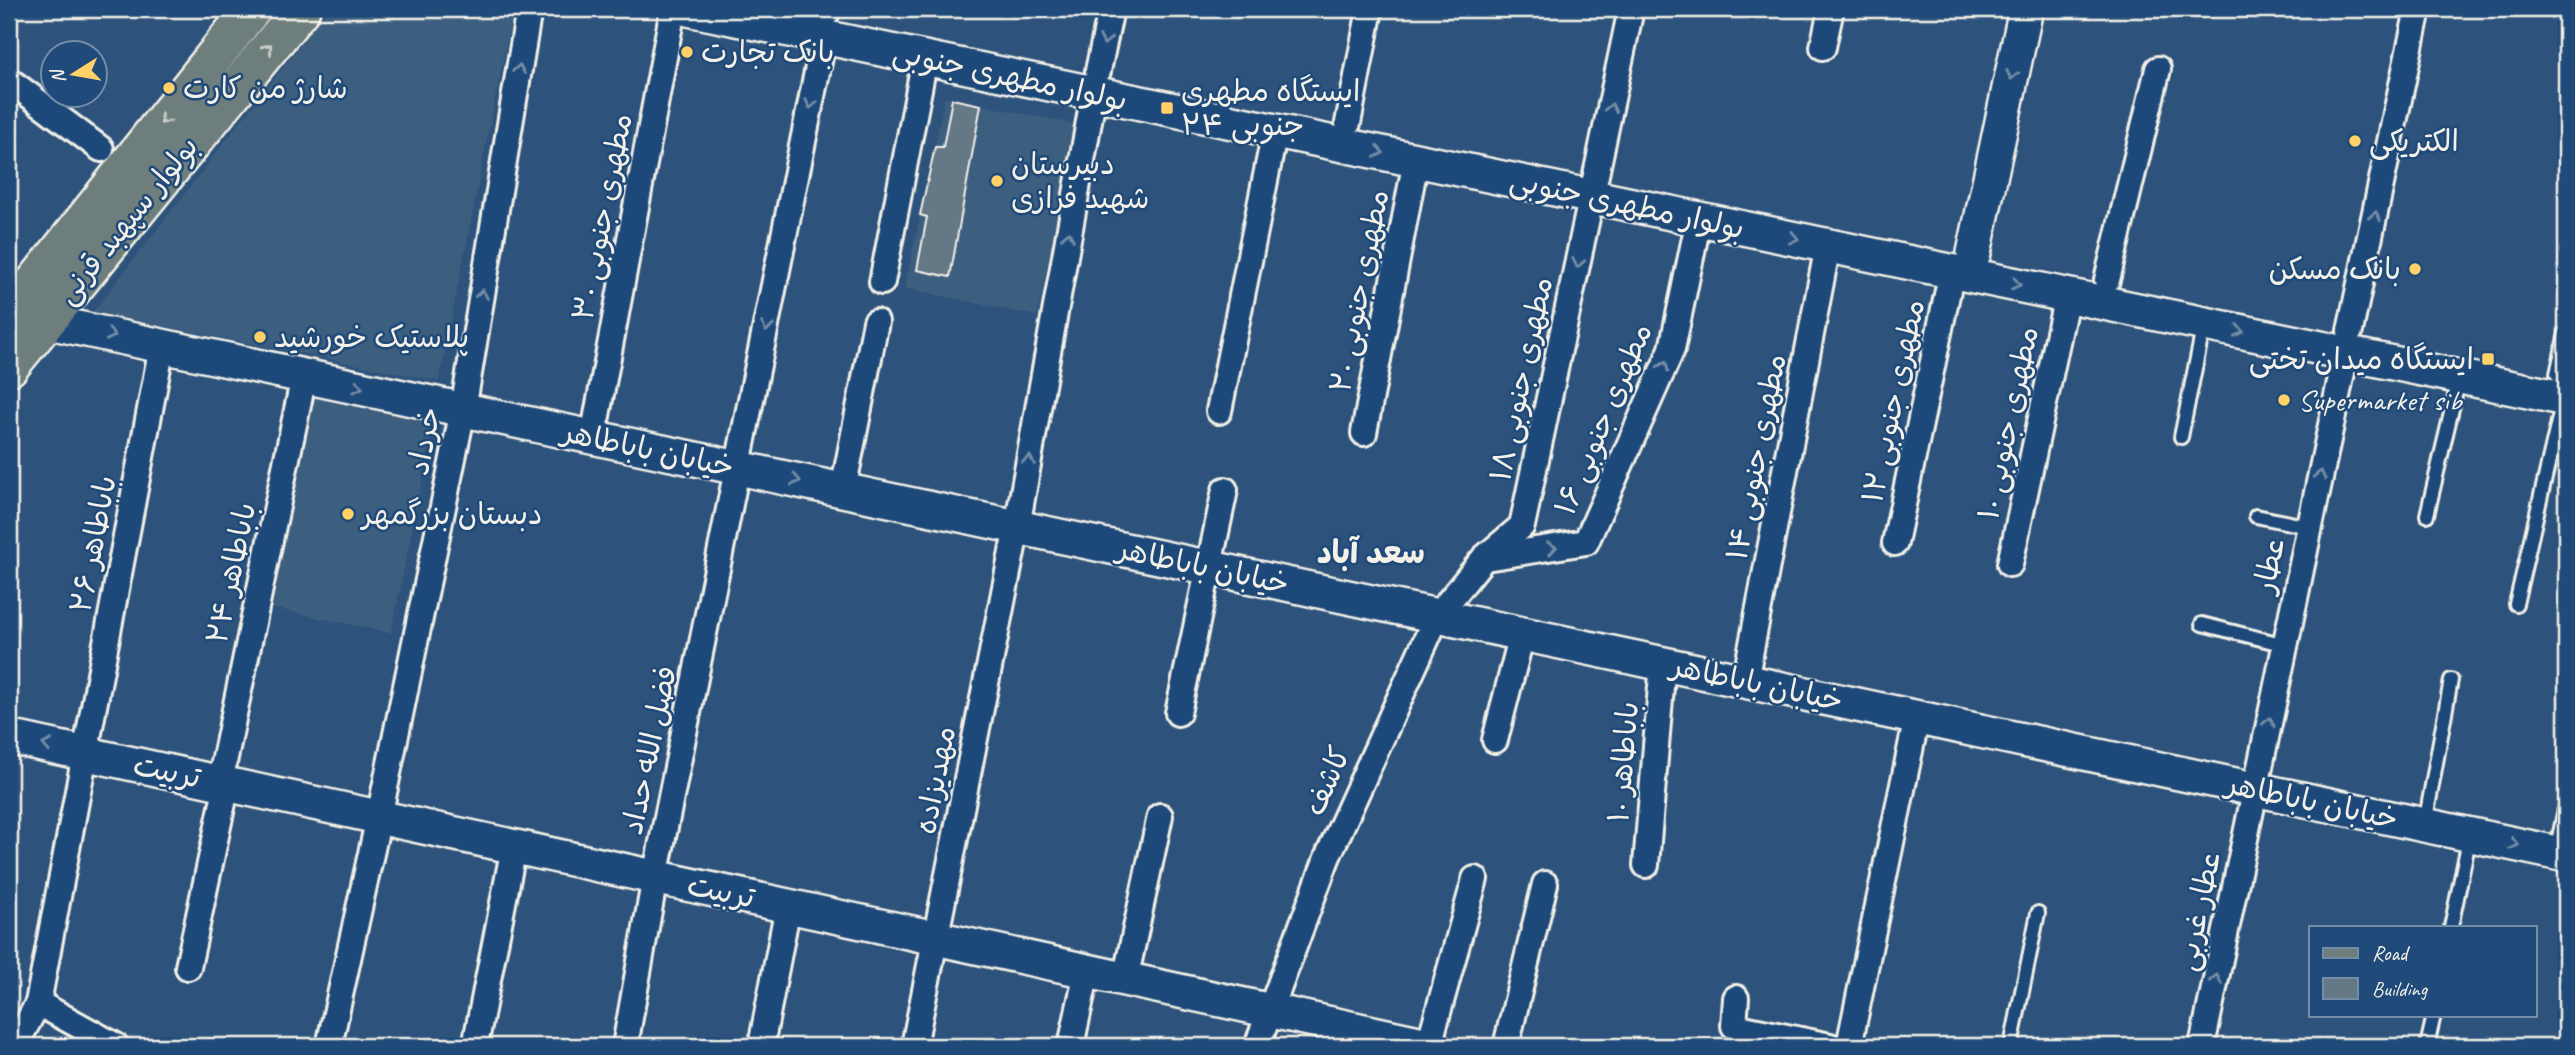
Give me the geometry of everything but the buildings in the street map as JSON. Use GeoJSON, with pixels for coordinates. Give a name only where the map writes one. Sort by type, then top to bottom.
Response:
{"type":"FeatureCollection","features":[{"type":"Feature","properties":{"kind":"main road","name":"بولوار سپهبد قرنی"},"geometry":{"type":"LineString","coordinates":[[9,367],[19,312],[252,9]]}},
{"type":"Feature","properties":{"kind":"main road","name":"بولوار سپهبد قرنی"},"geometry":{"type":"LineString","coordinates":[[19,312],[300,9]]}},
{"type":"Feature","properties":{"kind":"street","name":"خرداد"},"geometry":{"type":"LineString","coordinates":[[329,1046],[463,410],[529,9]]}},
{"type":"Feature","properties":{"kind":"street","name":"مطهری جنوبی ۳۰"},"geometry":{"type":"LineString","coordinates":[[593,437],[673,9]]}},
{"type":"Feature","properties":{"kind":"street","name":"بولوار مطهری جنوبی"},"geometry":{"type":"LineString","coordinates":[[688,9],[819,17],[1096,82],[1275,131],[1416,160],[1595,186],[1699,218],[1828,245],[2107,281],[2348,342],[2563,387]]}},
{"type":"Feature","properties":{"kind":"street","name":"مهدیزاده"},"geometry":{"type":"LineString","coordinates":[[914,1046],[1017,527],[1111,9]]}},
{"type":"Feature","properties":{"kind":"street"},"geometry":{"type":"LineString","coordinates":[[1348,123],[1370,9]]}},
{"type":"Feature","properties":{"kind":"street","name":"مطهری جنوبی ۱۸"},"geometry":{"type":"LineString","coordinates":[[1484,558],[1522,526],[1631,9]]}},
{"type":"Feature","properties":{"kind":"street"},"geometry":{"type":"LineString","coordinates":[[1823,47],[1830,9]]}},
{"type":"Feature","properties":{"kind":"street"},"geometry":{"type":"LineString","coordinates":[[1963,262],[2026,9]]}},
{"type":"Feature","properties":{"kind":"street","name":"عطار"},"geometry":{"type":"LineString","coordinates":[[2255,789],[2418,9]]}},
{"type":"Feature","properties":{"kind":"street","name":"بولوار مطهری جنوبی"},"geometry":{"type":"LineString","coordinates":[[819,17],[925,58],[1096,82],[1348,123],[1595,186],[1963,262],[2067,295],[2204,324],[2348,342],[2460,376],[2563,387]]}},
{"type":"Feature","properties":{"kind":"street","name":"فضل الله حداد"},"geometry":{"type":"LineString","coordinates":[[625,1046],[655,877],[739,468],[819,17]]}},
{"type":"Feature","properties":{"kind":"street"},"geometry":{"type":"LineString","coordinates":[[882,282],[925,58]]}},
{"type":"Feature","properties":{"kind":"street"},"geometry":{"type":"LineString","coordinates":[[2107,281],[2158,69]]}},
{"type":"Feature","properties":{"kind":"street"},"geometry":{"type":"LineString","coordinates":[[9,80],[101,149]]}},
{"type":"Feature","properties":{"kind":"street"},"geometry":{"type":"LineString","coordinates":[[1219,411],[1275,131]]}},
{"type":"Feature","properties":{"kind":"street","name":"مطهری جنوبی ۲۰"},"geometry":{"type":"LineString","coordinates":[[1364,433],[1416,160]]}},
{"type":"Feature","properties":{"kind":"street","name":"مطهری جنوبی ۱۶"},"geometry":{"type":"LineString","coordinates":[[1484,558],[1586,542],[1672,349],[1699,218]]}},
{"type":"Feature","properties":{"kind":"street","name":"مطهری جنوبی ۱۴"},"geometry":{"type":"LineString","coordinates":[[1745,681],[1828,245]]}},
{"type":"Feature","properties":{"kind":"street","name":"مطهری جنوبی ۱۲"},"geometry":{"type":"LineString","coordinates":[[1895,543],[1963,262]]}},
{"type":"Feature","properties":{"kind":"street","name":"مطهری جنوبی ۱۰"},"geometry":{"type":"LineString","coordinates":[[2010,564],[2067,295]]}},
{"type":"Feature","properties":{"kind":"street","name":"خیابان باباطاهر"},"geometry":{"type":"LineString","coordinates":[[19,312],[162,346],[2561,854]]}},
{"type":"Feature","properties":{"kind":"street"},"geometry":{"type":"LineString","coordinates":[[843,490],[876,322]]}},
{"type":"Feature","properties":{"kind":"street","name":"باباطاهر ۲۶"},"geometry":{"type":"LineString","coordinates":[[15,1046],[38,1003],[162,346]]}},
{"type":"Feature","properties":{"kind":"street","name":"باباطاهر ۲۴"},"geometry":{"type":"LineString","coordinates":[[188,967],[304,376]]}},
{"type":"Feature","properties":{"kind":"street"},"geometry":{"type":"LineString","coordinates":[[1178,713],[1225,489]]}},
{"type":"Feature","properties":{"kind":"street","name":"کاشف"},"geometry":{"type":"LineString","coordinates":[[1257,1046],[1327,858],[1437,616],[1484,558]]}},
{"type":"Feature","properties":{"kind":"street"},"geometry":{"type":"LineString","coordinates":[[1495,740],[1522,634]]}},
{"type":"Feature","properties":{"kind":"street","name":"باباطاهر ۱۰"},"geometry":{"type":"LineString","coordinates":[[1646,865],[1662,663]]}},
{"type":"Feature","properties":{"kind":"street"},"geometry":{"type":"LineString","coordinates":[[1849,1046],[1917,718]]}},
{"type":"Feature","properties":{"kind":"street","name":"تربیت"},"geometry":{"type":"LineString","coordinates":[[9,737],[1270,1011],[1383,1041],[1431,1046]]}},
{"type":"Feature","properties":{"kind":"street","name":"عطار غربی"},"geometry":{"type":"LineString","coordinates":[[2202,1046],[2255,789]]}},
{"type":"Feature","properties":{"kind":"street"},"geometry":{"type":"LineString","coordinates":[[1125,979],[1160,816]]}},
{"type":"Feature","properties":{"kind":"street"},"geometry":{"type":"LineString","coordinates":[[475,1046],[514,847]]}},
{"type":"Feature","properties":{"kind":"street"},"geometry":{"type":"LineString","coordinates":[[1431,1046],[1475,879]]}},
{"type":"Feature","properties":{"kind":"street"},"geometry":{"type":"LineString","coordinates":[[1506,1046],[1545,884]]}},
{"type":"Feature","properties":{"kind":"street"},"geometry":{"type":"LineString","coordinates":[[761,1046],[788,906]]}},
{"type":"Feature","properties":{"kind":"street"},"geometry":{"type":"LineString","coordinates":[[1071,1046],[1087,971]]}},
{"type":"Feature","properties":{"kind":"street"},"geometry":{"type":"LineString","coordinates":[[1736,998],[1734,1026],[1830,1046]]}},
{"type":"Feature","properties":{"kind":"street"},"geometry":{"type":"LineString","coordinates":[[38,1003],[116,1046]]}},
{"type":"Feature","properties":{"kind":"lane"},"geometry":{"type":"LineString","coordinates":[[2180,437],[2204,324]]}},
{"type":"Feature","properties":{"kind":"lane"},"geometry":{"type":"LineString","coordinates":[[2516,604],[2563,387],[2566,333]]}},
{"type":"Feature","properties":{"kind":"lane"},"geometry":{"type":"LineString","coordinates":[[2427,515],[2460,376]]}},
{"type":"Feature","properties":{"kind":"lane"},"geometry":{"type":"LineString","coordinates":[[2256,516],[2309,527]]}},
{"type":"Feature","properties":{"kind":"lane"},"geometry":{"type":"LineString","coordinates":[[2202,624],[2285,645]]}},
{"type":"Feature","properties":{"kind":"lane"},"geometry":{"type":"LineString","coordinates":[[2425,825],[2451,680]]}},
{"type":"Feature","properties":{"kind":"lane"},"geometry":{"type":"LineString","coordinates":[[2561,854],[2566,804]]}},
{"type":"Feature","properties":{"kind":"lane"},"geometry":{"type":"LineString","coordinates":[[2451,926],[2470,834]]}},
{"type":"Feature","properties":{"kind":"lane"},"geometry":{"type":"LineString","coordinates":[[2011,1046],[2038,912]]}},
{"type":"Feature","properties":{"kind":"lane"},"geometry":{"type":"LineString","coordinates":[[2427,1046],[2434,1016]]}},
{"type":"Feature","properties":{"kind":"shaded area"},"geometry":{"type":"Polygon","coordinates":[[[328,9],[513,9],[439,381],[93,312],[328,9]]]}},
{"type":"Feature","properties":{"kind":"shaded area","name":"دبیرستان شهید فرازی"},"geometry":{"type":"Polygon","coordinates":[[[945,97],[1077,125],[1037,316],[905,288],[945,97]]]}},
{"type":"Feature","properties":{"kind":"shaded area","name":"دبستان بزرگمهر"},"geometry":{"type":"Polygon","coordinates":[[[306,396],[434,422],[391,633],[263,606],[306,396]]]}},
{"type":"Feature","properties":{"kind":"place","name":"بانک تجارت"},"geometry":{"type":"Point","coordinates":[687,52]}},
{"type":"Feature","properties":{"kind":"place","name":"شارژ من کارت"},"geometry":{"type":"Point","coordinates":[169,88]}},
{"type":"Feature","properties":{"kind":"place","name":"ایستگاه مطهری جنوبی ۲۴"},"geometry":{"type":"Point","coordinates":[1167,108]}},
{"type":"Feature","properties":{"kind":"place","name":"الکتریکی"},"geometry":{"type":"Point","coordinates":[2355,141]}},
{"type":"Feature","properties":{"kind":"place","name":"دبیرستان شهید فرازی"},"geometry":{"type":"Point","coordinates":[997,181]}},
{"type":"Feature","properties":{"kind":"place","name":"بانک مسکن"},"geometry":{"type":"Point","coordinates":[2415,269]}},
{"type":"Feature","properties":{"kind":"place","name":"پلاستیک خورشید"},"geometry":{"type":"Point","coordinates":[260,337]}},
{"type":"Feature","properties":{"kind":"place","name":"ایستگاه میدان تختی"},"geometry":{"type":"Point","coordinates":[2488,359]}},
{"type":"Feature","properties":{"kind":"place","name":"Supermarket sib"},"geometry":{"type":"Point","coordinates":[2284,400]}},
{"type":"Feature","properties":{"kind":"place","name":"دبستان بزرگمهر"},"geometry":{"type":"Point","coordinates":[348,514]}},
{"type":"Feature","properties":{"kind":"district","name":"سعد آباد"},"geometry":{"type":"Point","coordinates":[1371,552]}}]}
